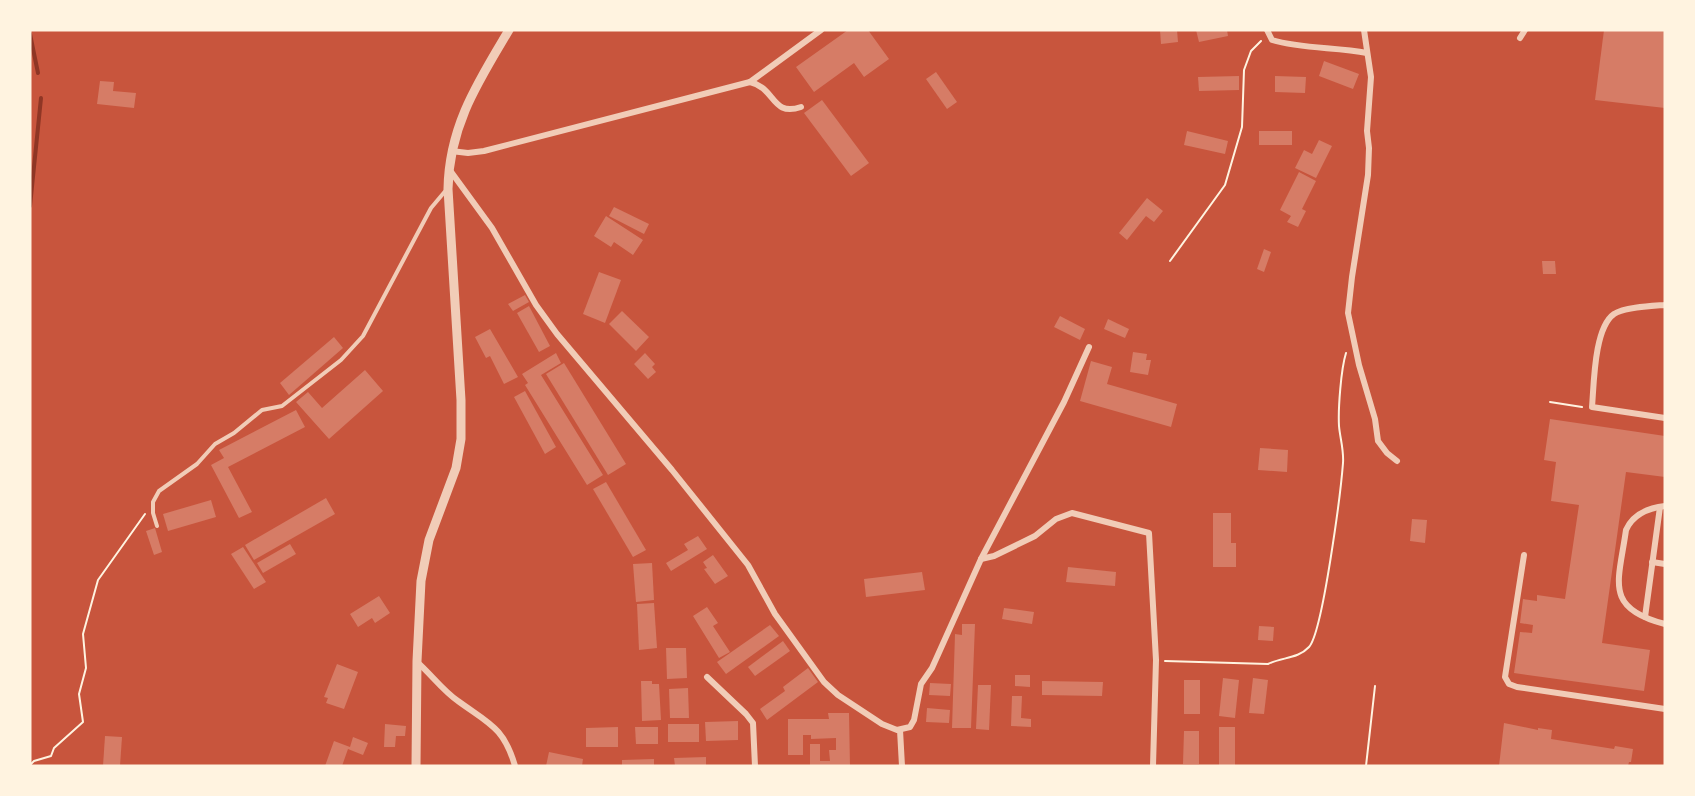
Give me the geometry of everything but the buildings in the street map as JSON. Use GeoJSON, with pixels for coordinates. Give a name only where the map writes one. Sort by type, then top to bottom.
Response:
{"type":"FeatureCollection","features":[{"type":"Feature","properties":{"kind":"street"},"geometry":{"type":"LineString","coordinates":[[416,766],[417,661],[421,581],[438,513],[456,468],[461,439],[461,400],[448,169],[461,117],[509,30]]}},
{"type":"Feature","properties":{"kind":"street"},"geometry":{"type":"LineString","coordinates":[[451,151],[468,153],[484,151],[750,82],[821,30]]}},
{"type":"Feature","properties":{"kind":"street"},"geometry":{"type":"LineString","coordinates":[[1364,30],[1371,77],[1367,131],[1368,175],[1348,313],[1353,340],[1374,414],[1378,441],[1397,461]]}},
{"type":"Feature","properties":{"kind":"street"},"geometry":{"type":"LineString","coordinates":[[1520,38],[1525,30]]}},
{"type":"Feature","properties":{"kind":"street"},"geometry":{"type":"LineString","coordinates":[[1268,33],[1272,40],[1284,44],[1341,48],[1366,53]]}},
{"type":"Feature","properties":{"kind":"street"},"geometry":{"type":"LineString","coordinates":[[750,82],[765,90],[781,108],[789,111],[801,107]]}},
{"type":"Feature","properties":{"kind":"street"},"geometry":{"type":"LineString","coordinates":[[448,169],[492,228],[530,296],[557,334],[672,470],[748,565],[775,614],[824,682],[882,724],[900,729],[910,727],[914,720],[921,684],[932,668],[981,559],[1064,402],[1089,347]]}},
{"type":"Feature","properties":{"kind":"street"},"geometry":{"type":"LineString","coordinates":[[1665,305],[1616,312],[1606,321],[1596,366],[1592,407],[1665,418]]}},
{"type":"Feature","properties":{"kind":"street"},"geometry":{"type":"LineString","coordinates":[[1645,617],[1652,562],[1663,507],[1643,512],[1629,523],[1626,530],[1619,583],[1622,601],[1629,608],[1645,617],[1665,624]]}},
{"type":"Feature","properties":{"kind":"street"},"geometry":{"type":"LineString","coordinates":[[981,559],[994,556],[1035,536],[1056,519],[1072,513],[1149,533],[1156,660],[1153,766]]}},
{"type":"Feature","properties":{"kind":"street"},"geometry":{"type":"LineString","coordinates":[[1524,555],[1505,677],[1509,684],[1665,709]]}},
{"type":"Feature","properties":{"kind":"street"},"geometry":{"type":"LineString","coordinates":[[1652,562],[1665,564]]}},
{"type":"Feature","properties":{"kind":"street"},"geometry":{"type":"LineString","coordinates":[[417,661],[457,701],[484,718],[496,729],[506,741],[515,766]]}},
{"type":"Feature","properties":{"kind":"street"},"geometry":{"type":"LineString","coordinates":[[707,677],[753,723],[755,766]]}},
{"type":"Feature","properties":{"kind":"street"},"geometry":{"type":"LineString","coordinates":[[900,729],[902,766]]}},
{"type":"Feature","properties":{"kind":"lane"},"geometry":{"type":"LineString","coordinates":[[157,526],[153,513],[153,502],[159,492],[197,464],[215,444],[234,433],[262,410],[282,406],[341,360],[363,336],[431,208],[448,189]]}},
{"type":"Feature","properties":{"kind":"path"},"geometry":{"type":"LineString","coordinates":[[1170,261],[1225,185],[1242,127],[1244,70],[1251,51],[1268,33]]}},
{"type":"Feature","properties":{"kind":"path"},"geometry":{"type":"LineString","coordinates":[[1156,660],[1268,664],[1302,653],[1314,641],[1324,597],[1343,461],[1339,425],[1343,363],[1353,340]]}},
{"type":"Feature","properties":{"kind":"path"},"geometry":{"type":"LineString","coordinates":[[1550,402],[1592,407]]}},
{"type":"Feature","properties":{"kind":"path"},"geometry":{"type":"LineString","coordinates":[[30,765],[34,761],[51,756],[54,748],[83,722],[80,694],[86,668],[83,634],[98,580],[153,502]]}},
{"type":"Feature","properties":{"kind":"path"},"geometry":{"type":"LineString","coordinates":[[1366,766],[1375,686]]}},
{"type":"Feature","properties":{"kind":"waterway"},"geometry":{"type":"LineString","coordinates":[[30,34],[38,73]]}},
{"type":"Feature","properties":{"kind":"waterway"},"geometry":{"type":"LineString","coordinates":[[30,206],[41,98]]}}]}
